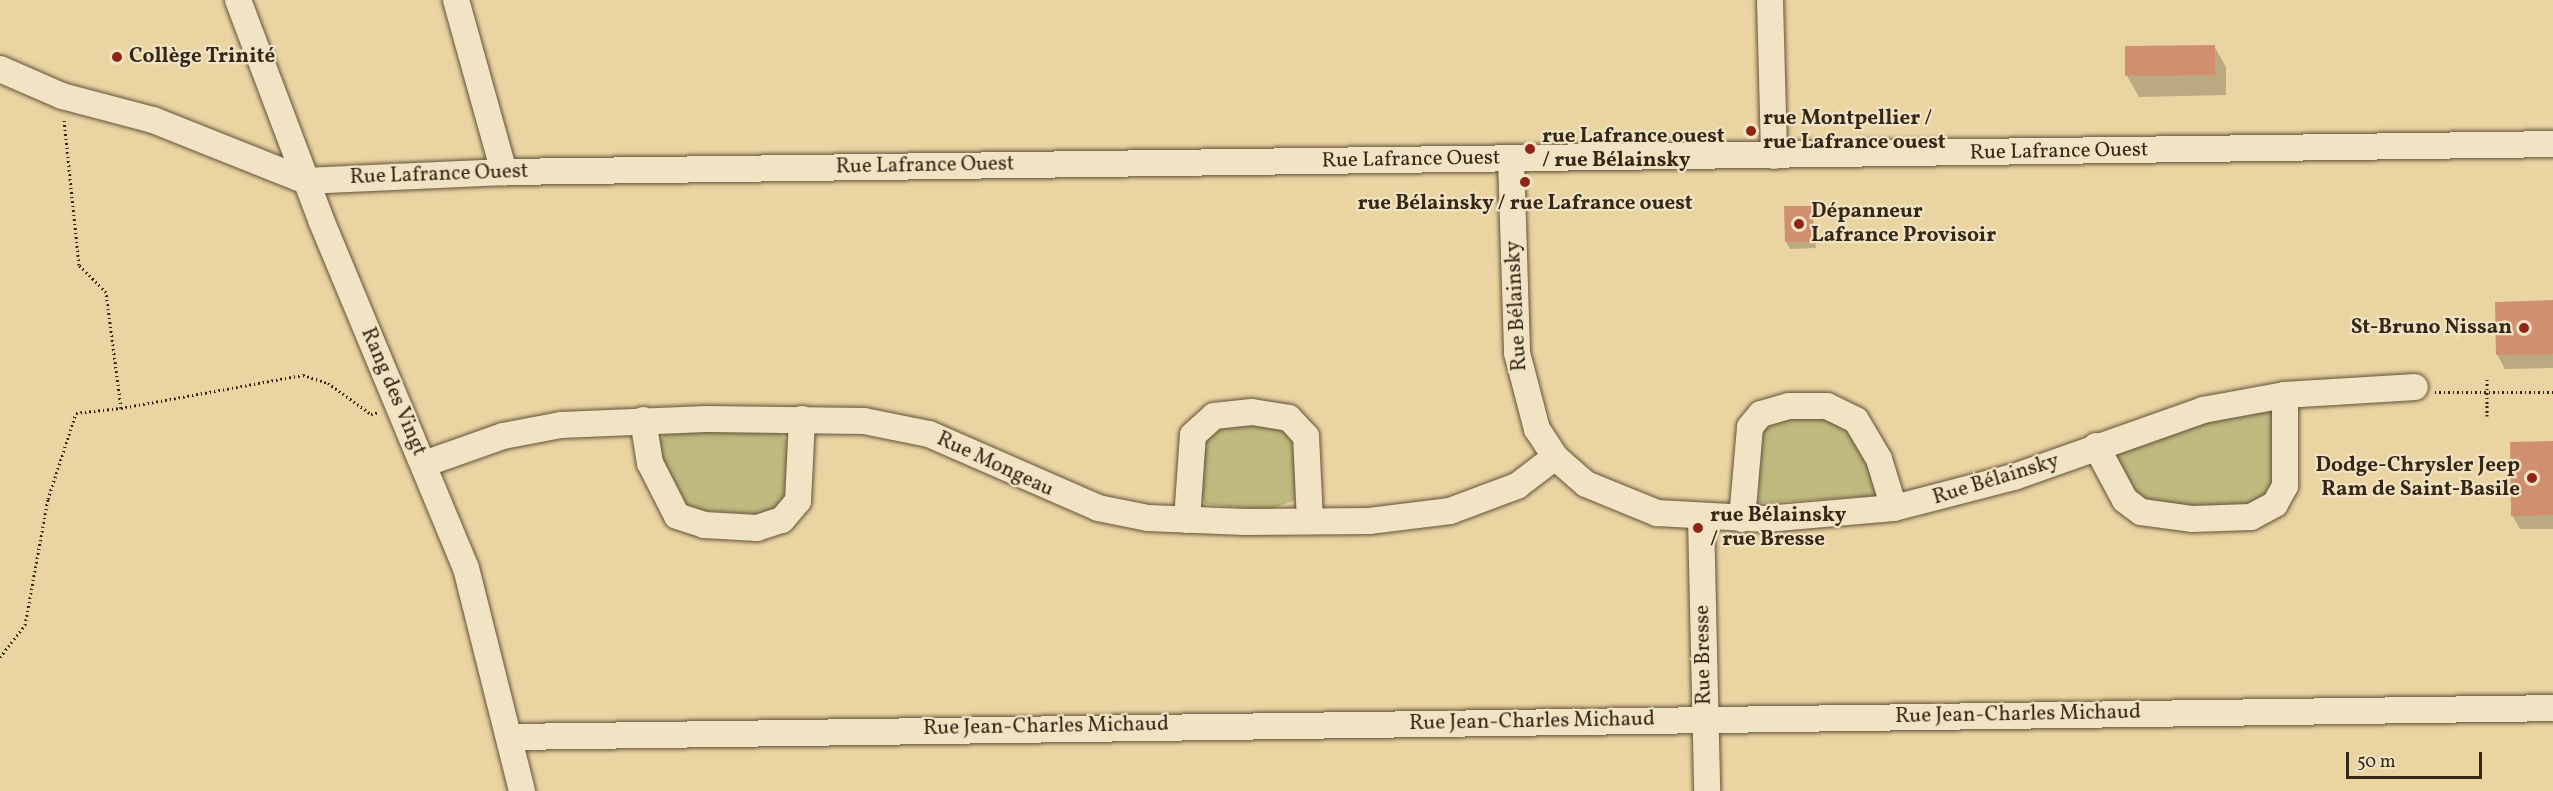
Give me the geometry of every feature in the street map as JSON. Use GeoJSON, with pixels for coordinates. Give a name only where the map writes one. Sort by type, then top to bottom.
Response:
{"type":"FeatureCollection","features":[{"type":"Feature","properties":{"kind":"street","name":"Rang des Vingt"},"geometry":{"type":"LineString","coordinates":[[238,0],[306,181],[424,464],[478,604],[511,736],[522,791]]}},
{"type":"Feature","properties":{"kind":"street"},"geometry":{"type":"LineString","coordinates":[[456,0],[504,172]]}},
{"type":"Feature","properties":{"kind":"street"},"geometry":{"type":"LineString","coordinates":[[1770,0],[1774,156]]}},
{"type":"Feature","properties":{"kind":"street"},"geometry":{"type":"LineString","coordinates":[[0,69],[62,96],[153,120],[306,181]]}},
{"type":"Feature","properties":{"kind":"street","name":"Rue Lafrance Ouest"},"geometry":{"type":"LineString","coordinates":[[306,181],[504,172],[2553,144]]}},
{"type":"Feature","properties":{"kind":"street","name":"Rue Bélainsky"},"geometry":{"type":"LineString","coordinates":[[1511,159],[1519,371],[1537,429],[1555,458],[1586,484],[1618,500],[1701,518],[1742,519],[1894,508],[1985,486],[2180,416],[2285,395],[2415,387]]}},
{"type":"Feature","properties":{"kind":"street"},"geometry":{"type":"LineString","coordinates":[[2096,446],[2117,488],[2140,512],[2192,519],[2251,517],[2275,504],[2285,486],[2285,395]]}},
{"type":"Feature","properties":{"kind":"street"},"geometry":{"type":"LineString","coordinates":[[1742,519],[1750,427],[1761,414],[1788,406],[1827,406],[1856,420],[1879,459],[1894,508]]}},
{"type":"Feature","properties":{"kind":"street"},"geometry":{"type":"LineString","coordinates":[[1187,520],[1193,435],[1215,416],[1252,412],[1289,418],[1306,436],[1310,521]]}},
{"type":"Feature","properties":{"kind":"street"},"geometry":{"type":"LineString","coordinates":[[643,420],[653,472],[677,516],[704,525],[757,528],[782,520],[798,501],[802,419]]}},
{"type":"Feature","properties":{"kind":"street","name":"Rue Mongeau"},"geometry":{"type":"LineString","coordinates":[[424,464],[532,430],[643,420],[802,419],[904,426],[1089,505],[1187,520],[1310,521],[1450,511],[1517,486],[1555,458]]}},
{"type":"Feature","properties":{"kind":"street","name":"Rue Bresse"},"geometry":{"type":"LineString","coordinates":[[1701,518],[1707,791]]}},
{"type":"Feature","properties":{"kind":"street","name":"Rue Jean-Charles Michaud"},"geometry":{"type":"LineString","coordinates":[[511,736],[2553,708]]}},
{"type":"Feature","properties":{"kind":"path"},"geometry":{"type":"LineString","coordinates":[[62,96],[79,265],[106,292],[121,408]]}},
{"type":"Feature","properties":{"kind":"path"},"geometry":{"type":"LineString","coordinates":[[0,657],[25,625],[48,499],[76,413],[121,408],[303,375],[328,383],[371,414],[398,404]]}},
{"type":"Feature","properties":{"kind":"path"},"geometry":{"type":"LineString","coordinates":[[2487,379],[2487,416]]}},
{"type":"Feature","properties":{"kind":"path"},"geometry":{"type":"LineString","coordinates":[[2415,387],[2442,394],[2553,392]]}},
{"type":"Feature","properties":{"kind":"shaded area"},"geometry":{"type":"Polygon","coordinates":[[[2267,410],[2274,414],[2273,491],[2251,505],[2169,509],[2137,497],[2115,455],[2158,432],[2267,410]]]}},
{"type":"Feature","properties":{"kind":"shaded area"},"geometry":{"type":"Polygon","coordinates":[[[1825,415],[1842,423],[1864,452],[1876,496],[1759,503],[1759,430],[1770,420],[1825,415]]]}},
{"type":"Feature","properties":{"kind":"shaded area"},"geometry":{"type":"Polygon","coordinates":[[[1278,424],[1296,437],[1295,500],[1269,510],[1205,504],[1199,492],[1201,443],[1216,425],[1278,424]]]}},
{"type":"Feature","properties":{"kind":"shaded area"},"geometry":{"type":"Polygon","coordinates":[[[669,432],[779,432],[788,442],[790,495],[770,515],[688,510],[665,475],[659,440],[669,432]]]}},
{"type":"Feature","properties":{"kind":"building"},"geometry":{"type":"Polygon","coordinates":[[[2215,45],[2215,75],[2125,76],[2125,46],[2215,45]]]}},
{"type":"Feature","properties":{"kind":"building","name":"Dépanneur Lafrance Provisoir"},"geometry":{"type":"Polygon","coordinates":[[[1784,206],[1813,206],[1813,242],[1785,242],[1784,206]]]}},
{"type":"Feature","properties":{"kind":"building","name":"St-Bruno Nissan"},"geometry":{"type":"Polygon","coordinates":[[[2553,300],[2553,354],[2496,355],[2495,302],[2553,300]]]}},
{"type":"Feature","properties":{"kind":"building","name":"Dodge-Chrysler Jeep Ram de Saint-Basile"},"geometry":{"type":"Polygon","coordinates":[[[2553,441],[2553,515],[2511,516],[2510,442],[2553,441]]]}},
{"type":"Feature","properties":{"kind":"place","name":"Collège Trinité"},"geometry":{"type":"Point","coordinates":[117,57]}},
{"type":"Feature","properties":{"kind":"place","name":"rue Montpellier / rue Lafrance ouest"},"geometry":{"type":"Point","coordinates":[1751,131]}},
{"type":"Feature","properties":{"kind":"place","name":"rue Lafrance ouest / rue Bélainsky"},"geometry":{"type":"Point","coordinates":[1530,149]}},
{"type":"Feature","properties":{"kind":"place","name":"rue Bélainsky / rue Lafrance ouest"},"geometry":{"type":"Point","coordinates":[1525,182]}},
{"type":"Feature","properties":{"kind":"place","name":"Dépanneur Lafrance Provisoir"},"geometry":{"type":"Point","coordinates":[1799,224]}},
{"type":"Feature","properties":{"kind":"place","name":"St-Bruno Nissan"},"geometry":{"type":"Point","coordinates":[2524,328]}},
{"type":"Feature","properties":{"kind":"place","name":"Dodge-Chrysler Jeep Ram de Saint-Basile"},"geometry":{"type":"Point","coordinates":[2532,478]}},
{"type":"Feature","properties":{"kind":"place","name":"rue Bélainsky / rue Bresse"},"geometry":{"type":"Point","coordinates":[1698,528]}}]}
